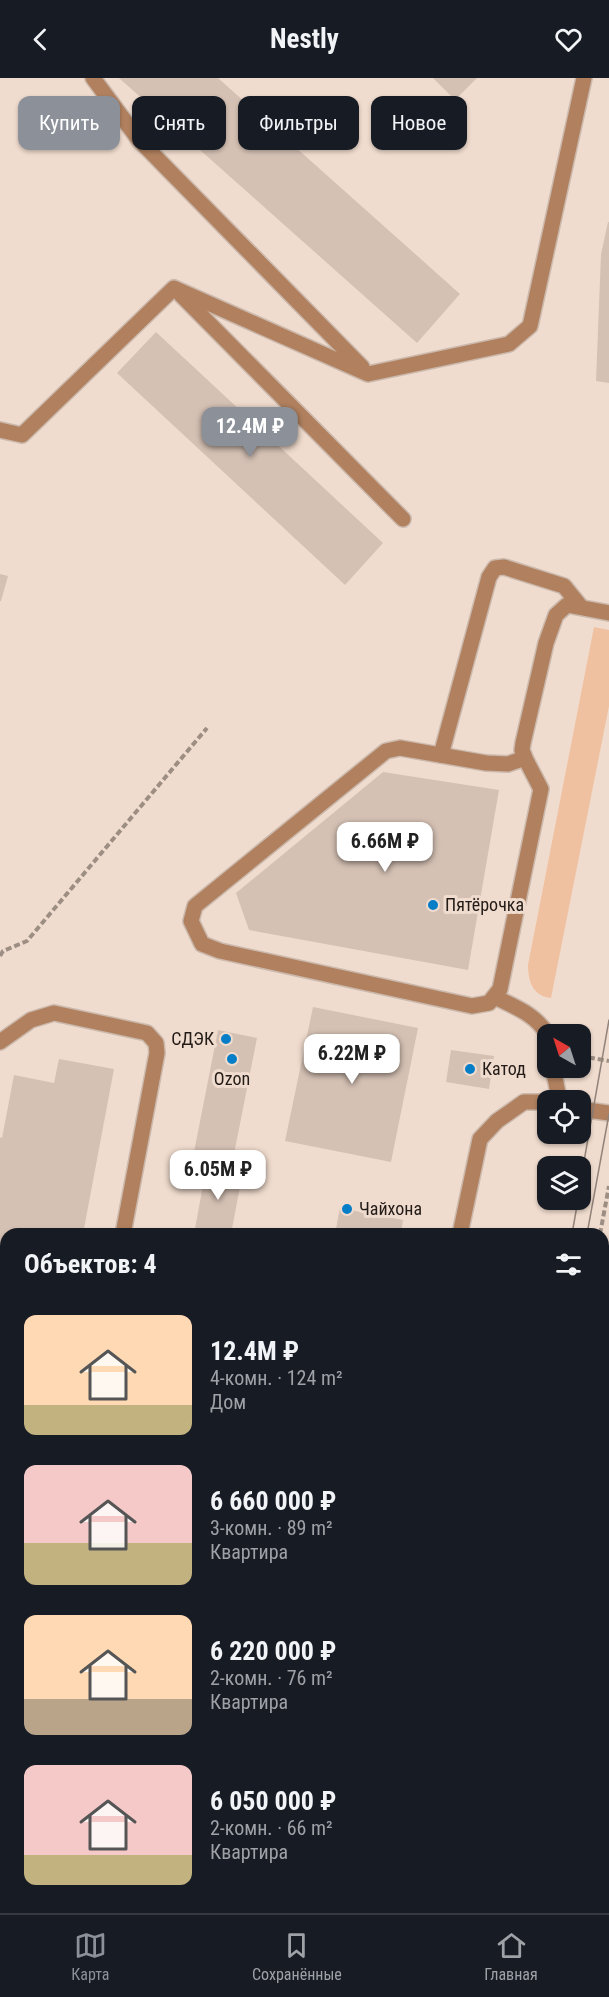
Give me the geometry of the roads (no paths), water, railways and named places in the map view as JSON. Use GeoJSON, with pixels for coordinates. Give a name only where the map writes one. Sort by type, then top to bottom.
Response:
{"type":"FeatureCollection","features":[{"type":"Feature","properties":{"kind":"lane"},"geometry":{"type":"LineString","coordinates":[[93,78],[139,140],[368,374]]}},
{"type":"Feature","properties":{"kind":"lane"},"geometry":{"type":"LineString","coordinates":[[174,288],[368,374],[509,344],[530,326],[584,78]]}},
{"type":"Feature","properties":{"kind":"lane"},"geometry":{"type":"LineString","coordinates":[[0,430],[22,435],[174,288]]}},
{"type":"Feature","properties":{"kind":"lane"},"geometry":{"type":"LineString","coordinates":[[174,288],[403,519]]}},
{"type":"Feature","properties":{"kind":"lane"},"geometry":{"type":"LineString","coordinates":[[441,755],[489,578],[495,567],[504,567],[564,585],[581,607]]}},
{"type":"Feature","properties":{"kind":"lane"},"geometry":{"type":"LineString","coordinates":[[525,758],[508,764],[486,763],[400,748],[387,751],[195,906],[191,921],[202,944],[220,951],[472,1006],[489,1003],[500,989],[541,789],[522,750],[546,643],[556,615],[567,605],[609,614]]}},
{"type":"Feature","properties":{"kind":"lane"},"geometry":{"type":"LineString","coordinates":[[495,997],[526,1012],[541,1024]]}},
{"type":"Feature","properties":{"kind":"lane"},"geometry":{"type":"LineString","coordinates":[[0,1042],[31,1020],[54,1013],[147,1033],[156,1043],[157,1053],[124,1228]]}},
{"type":"Feature","properties":{"kind":"lane"},"geometry":{"type":"LineString","coordinates":[[461,1228],[480,1139],[497,1121],[524,1102],[537,1102]]}},
{"type":"Feature","properties":{"kind":"lane"},"geometry":{"type":"LineString","coordinates":[[591,1111],[609,1113]]}},
{"type":"Feature","properties":{"kind":"tram line"},"geometry":{"type":"LineString","coordinates":[[585,1156],[609,1020]]}},
{"type":"Feature","properties":{"kind":"tram line"},"geometry":{"type":"LineString","coordinates":[[588,1228],[609,1114]]}},
{"type":"Feature","properties":{"kind":"tram line"},"geometry":{"type":"LineString","coordinates":[[573,1228],[576,1210]]}},
{"type":"Feature","properties":{"kind":"place","name":"Пятёрочка"},"geometry":{"type":"Point","coordinates":[433,905]}},
{"type":"Feature","properties":{"kind":"place","name":"СДЭК"},"geometry":{"type":"Point","coordinates":[226,1039]}},
{"type":"Feature","properties":{"kind":"place","name":"Ozon"},"geometry":{"type":"Point","coordinates":[232,1059]}},
{"type":"Feature","properties":{"kind":"place","name":"Катод"},"geometry":{"type":"Point","coordinates":[470,1069]}},
{"type":"Feature","properties":{"kind":"place","name":"Чайхона"},"geometry":{"type":"Point","coordinates":[347,1209]}}]}
